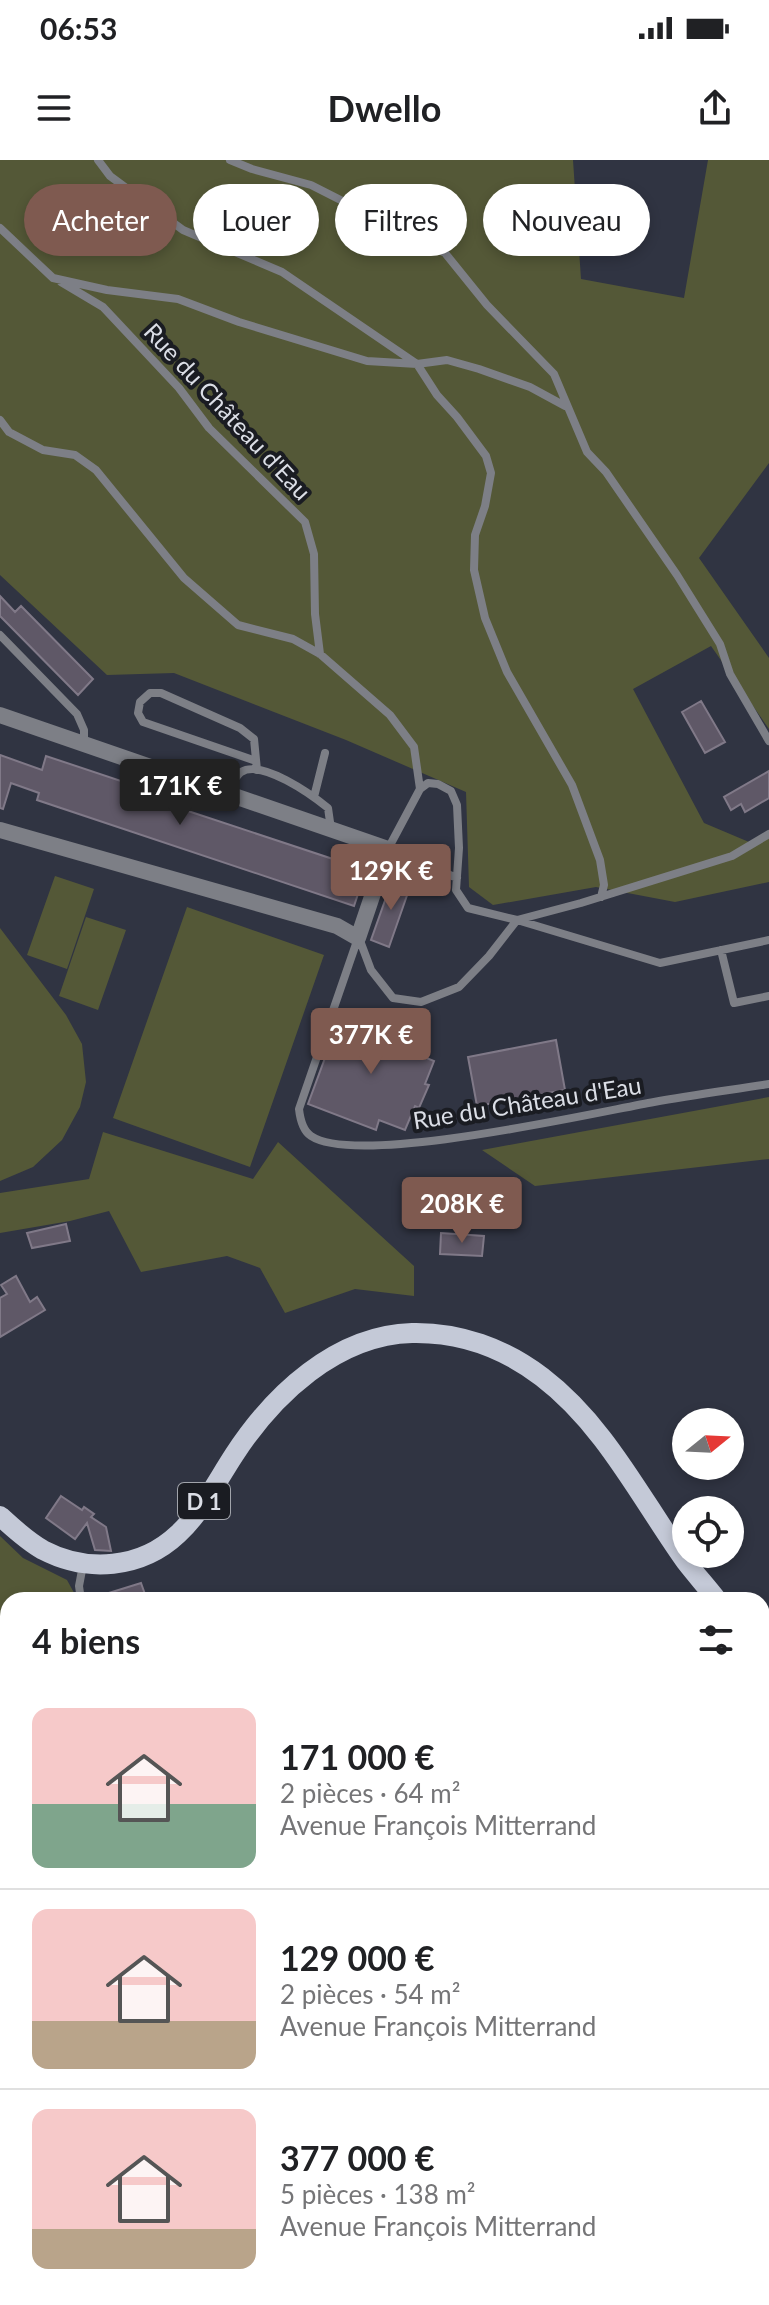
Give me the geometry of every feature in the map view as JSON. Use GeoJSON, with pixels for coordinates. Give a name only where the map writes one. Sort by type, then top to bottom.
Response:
{"type":"FeatureCollection","features":[{"type":"Feature","properties":{"kind":"main road","name":"D 1"},"geometry":{"type":"LineString","coordinates":[[0,1516],[42,1549],[83,1564],[111,1564],[140,1558],[178,1535],[189,1523],[237,1451],[272,1404],[290,1387],[320,1364],[351,1348],[406,1333],[433,1333],[476,1342],[507,1355],[542,1377],[582,1413],[610,1449],[687,1564],[710,1592]]}},
{"type":"Feature","properties":{"kind":"street"},"geometry":{"type":"LineString","coordinates":[[0,715],[388,849],[358,938],[337,926],[0,830]]}},
{"type":"Feature","properties":{"kind":"lane"},"geometry":{"type":"LineString","coordinates":[[98,160],[110,176],[183,230],[282,272],[417,364],[437,395],[486,456],[491,473],[485,506],[475,535],[474,570],[485,618],[507,672],[572,785],[600,860],[604,885],[601,897]]}},
{"type":"Feature","properties":{"kind":"lane"},"geometry":{"type":"LineString","coordinates":[[230,160],[311,185],[445,253],[487,305],[554,374],[587,452],[606,472],[677,575],[720,644],[730,674],[769,741]]}},
{"type":"Feature","properties":{"kind":"lane","name":"Rue du Château d'Eau"},"geometry":{"type":"LineString","coordinates":[[0,228],[53,278],[103,307],[179,388],[209,428],[305,522],[314,554],[315,614],[320,654]]}},
{"type":"Feature","properties":{"kind":"lane","name":"Rue du Château d'Eau"},"geometry":{"type":"LineString","coordinates":[[53,278],[107,290],[178,299],[239,322],[367,361],[417,364],[447,360],[530,387],[566,406]]}},
{"type":"Feature","properties":{"kind":"lane"},"geometry":{"type":"LineString","coordinates":[[0,420],[9,432],[43,450],[75,455],[96,470],[184,578],[238,625],[293,639],[320,654],[390,715],[414,747],[420,789]]}},
{"type":"Feature","properties":{"kind":"lane"},"geometry":{"type":"LineString","coordinates":[[0,635],[77,714],[84,730],[84,744]]}},
{"type":"Feature","properties":{"kind":"lane"},"geometry":{"type":"LineString","coordinates":[[257,766],[254,739],[240,728],[161,693],[150,693],[140,702],[138,713],[143,722],[257,766],[314,797],[328,808],[331,830]]}},
{"type":"Feature","properties":{"kind":"lane"},"geometry":{"type":"LineString","coordinates":[[314,797],[325,753]]}},
{"type":"Feature","properties":{"kind":"lane"},"geometry":{"type":"LineString","coordinates":[[226,793],[239,773],[257,766]]}},
{"type":"Feature","properties":{"kind":"lane"},"geometry":{"type":"LineString","coordinates":[[457,878],[388,849],[420,789],[428,783],[451,791],[457,805],[459,848],[457,878],[456,890],[468,908],[660,963],[769,940]]}},
{"type":"Feature","properties":{"kind":"lane"},"geometry":{"type":"LineString","coordinates":[[358,938],[371,970],[393,998],[421,1002],[459,987],[517,920],[732,856],[769,834]]}},
{"type":"Feature","properties":{"kind":"lane","name":"Rue du Château d'Eau"},"geometry":{"type":"LineString","coordinates":[[358,938],[299,1109],[301,1123],[310,1136],[356,1145],[472,1136],[657,1101],[769,1084]]}},
{"type":"Feature","properties":{"kind":"lane"},"geometry":{"type":"LineString","coordinates":[[721,950],[734,1003],[769,996]]}},
{"type":"Feature","properties":{"kind":"lane"},"geometry":{"type":"LineString","coordinates":[[80,1592],[83,1564]]}},
{"type":"Feature","properties":{"kind":"green space"},"geometry":{"type":"Polygon","coordinates":[[[0,160],[573,160],[575,184],[483,184],[483,256],[579,256],[581,279],[684,298],[708,160],[769,160],[769,463],[699,558],[769,658],[769,729],[711,646],[633,689],[704,823],[749,842],[769,833],[769,882],[675,902],[596,887],[493,905],[469,887],[466,792],[346,740],[174,673],[107,675],[0,575],[0,160]]]}},
{"type":"Feature","properties":{"kind":"green space"},"geometry":{"type":"Polygon","coordinates":[[[55,876],[94,889],[67,969],[27,955],[55,876]]]}},
{"type":"Feature","properties":{"kind":"green space"},"geometry":{"type":"Polygon","coordinates":[[[187,907],[324,955],[250,1167],[113,1118],[187,907]]]}},
{"type":"Feature","properties":{"kind":"green space"},"geometry":{"type":"Polygon","coordinates":[[[86,917],[126,930],[98,1010],[59,996],[86,917]]]}},
{"type":"Feature","properties":{"kind":"green space"},"geometry":{"type":"Polygon","coordinates":[[[0,928],[66,1015],[82,1044],[86,1082],[80,1107],[62,1140],[33,1167],[0,1181],[0,928]]]}},
{"type":"Feature","properties":{"kind":"green space"},"geometry":{"type":"Polygon","coordinates":[[[769,1097],[769,1159],[535,1186],[482,1150],[769,1097]]]}},
{"type":"Feature","properties":{"kind":"green space"},"geometry":{"type":"Polygon","coordinates":[[[103,1132],[253,1179],[278,1142],[414,1266],[414,1296],[355,1289],[285,1313],[260,1268],[227,1256],[141,1272],[109,1211],[0,1233],[0,1193],[89,1179],[103,1132]]]}},
{"type":"Feature","properties":{"kind":"green space"},"geometry":{"type":"Polygon","coordinates":[[[0,1536],[23,1558],[67,1580],[74,1592],[0,1592],[0,1536]]]}},
{"type":"Feature","properties":{"kind":"building"},"geometry":{"type":"Polygon","coordinates":[[[0,596],[15,612],[21,606],[93,679],[78,695],[0,616],[0,596]]]}},
{"type":"Feature","properties":{"kind":"building"},"geometry":{"type":"Polygon","coordinates":[[[701,701],[725,742],[705,753],[682,712],[701,701]]]}},
{"type":"Feature","properties":{"kind":"building"},"geometry":{"type":"Polygon","coordinates":[[[0,755],[42,770],[46,756],[175,799],[173,803],[180,805],[179,808],[366,870],[354,906],[37,800],[39,793],[11,783],[3,809],[0,808],[0,755]]]}},
{"type":"Feature","properties":{"kind":"building"},"geometry":{"type":"Polygon","coordinates":[[[769,771],[769,798],[745,812],[741,804],[731,810],[724,797],[769,771]]]}},
{"type":"Feature","properties":{"kind":"building"},"geometry":{"type":"Polygon","coordinates":[[[393,878],[411,884],[389,947],[371,940],[393,878]]]}},
{"type":"Feature","properties":{"kind":"building"},"geometry":{"type":"Polygon","coordinates":[[[342,1012],[411,1040],[407,1050],[434,1061],[425,1084],[429,1085],[419,1108],[415,1106],[405,1130],[379,1120],[376,1130],[308,1104],[342,1012]]]}},
{"type":"Feature","properties":{"kind":"building"},"geometry":{"type":"Polygon","coordinates":[[[556,1040],[565,1090],[477,1106],[468,1057],[556,1040]]]}},
{"type":"Feature","properties":{"kind":"building"},"geometry":{"type":"Polygon","coordinates":[[[66,1224],[70,1241],[32,1248],[27,1233],[66,1224]]]}},
{"type":"Feature","properties":{"kind":"building"},"geometry":{"type":"Polygon","coordinates":[[[441,1233],[484,1236],[482,1256],[440,1254],[441,1233]]]}},
{"type":"Feature","properties":{"kind":"building"},"geometry":{"type":"Polygon","coordinates":[[[16,1276],[30,1302],[37,1297],[45,1310],[0,1337],[0,1298],[7,1294],[1,1285],[16,1276]]]}},
{"type":"Feature","properties":{"kind":"building"},"geometry":{"type":"Polygon","coordinates":[[[61,1496],[82,1510],[84,1507],[94,1514],[91,1517],[106,1527],[111,1551],[95,1550],[87,1523],[75,1539],[46,1518],[61,1496]]]}},
{"type":"Feature","properties":{"kind":"building"},"geometry":{"type":"Polygon","coordinates":[[[141,1583],[144,1592],[112,1592],[141,1583]]]}}]}
